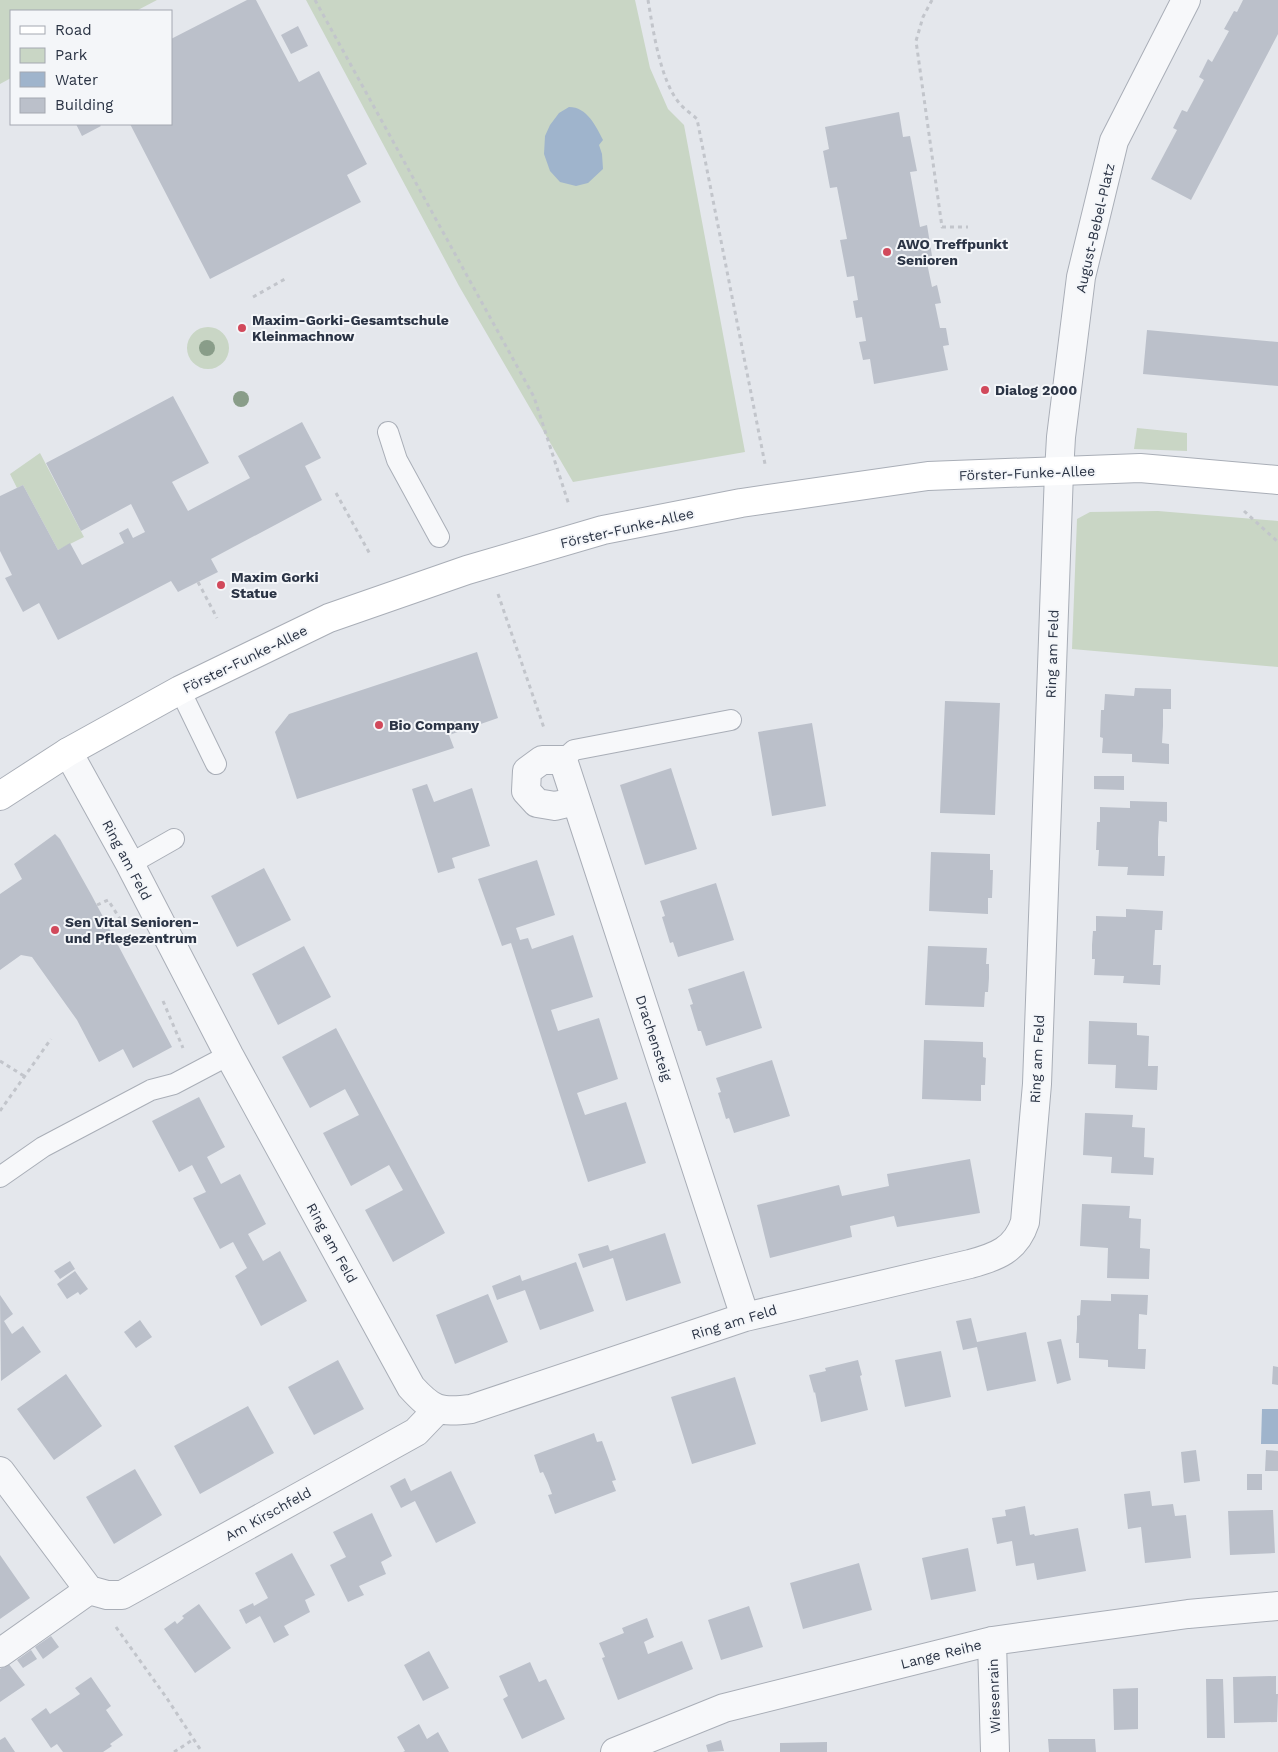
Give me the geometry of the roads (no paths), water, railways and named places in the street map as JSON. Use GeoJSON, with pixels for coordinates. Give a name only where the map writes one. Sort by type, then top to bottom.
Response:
{"type":"FeatureCollection","features":[{"type":"Feature","properties":{"kind":"street","name":"August-Bebel-Platz"},"geometry":{"type":"LineString","coordinates":[[1059,472],[1061,437],[1081,277],[1114,142],[1186,0]]}},
{"type":"Feature","properties":{"kind":"street","name":"Förster-Funke-Allee"},"geometry":{"type":"LineString","coordinates":[[0,796],[68,752],[180,690],[329,618],[466,570],[603,530],[741,503],[928,476],[1140,468],[1278,480]]}},
{"type":"Feature","properties":{"kind":"street","name":"Ring am Feld"},"geometry":{"type":"LineString","coordinates":[[68,752],[130,864],[229,1055],[411,1386],[426,1402],[438,1410],[455,1411],[471,1409],[745,1317],[994,1257],[1012,1245],[1020,1236],[1025,1222],[1037,1084],[1059,472]]}},
{"type":"Feature","properties":{"kind":"street"},"geometry":{"type":"LineString","coordinates":[[563,760],[542,760],[527,771],[526,791],[538,803],[555,806],[576,801]]}},
{"type":"Feature","properties":{"kind":"street","name":"Drachensteig"},"geometry":{"type":"LineString","coordinates":[[563,760],[745,1317]]}},
{"type":"Feature","properties":{"kind":"street","name":"Am Kirschfeld"},"geometry":{"type":"LineString","coordinates":[[89,1590],[107,1595],[122,1594],[416,1432],[438,1410]]}},
{"type":"Feature","properties":{"kind":"street"},"geometry":{"type":"LineString","coordinates":[[0,1471],[89,1590],[0,1653]]}},
{"type":"Feature","properties":{"kind":"street","name":"Lange Reihe"},"geometry":{"type":"LineString","coordinates":[[615,1752],[724,1708],[992,1641],[1188,1614],[1278,1606]]}},
{"type":"Feature","properties":{"kind":"street","name":"Wiesenrain"},"geometry":{"type":"LineString","coordinates":[[992,1641],[995,1752]]}},
{"type":"Feature","properties":{"kind":"lane"},"geometry":{"type":"LineString","coordinates":[[388,432],[397,460],[439,536]]}},
{"type":"Feature","properties":{"kind":"lane"},"geometry":{"type":"LineString","coordinates":[[180,690],[216,764]]}},
{"type":"Feature","properties":{"kind":"lane"},"geometry":{"type":"LineString","coordinates":[[563,760],[574,750],[731,720]]}},
{"type":"Feature","properties":{"kind":"lane"},"geometry":{"type":"LineString","coordinates":[[130,864],[174,839]]}},
{"type":"Feature","properties":{"kind":"lane"},"geometry":{"type":"LineString","coordinates":[[0,1177],[51,1143],[151,1090],[174,1084],[229,1055]]}},
{"type":"Feature","properties":{"kind":"water"},"geometry":{"type":"Polygon","coordinates":[[[569,107],[581,110],[586,114],[594,123],[603,140],[599,145],[603,169],[588,183],[576,186],[560,182],[550,171],[544,154],[545,136],[550,125],[559,113],[569,107]]]}},
{"type":"Feature","properties":{"kind":"water"},"geometry":{"type":"Polygon","coordinates":[[[1262,1409],[1278,1409],[1278,1444],[1261,1444],[1262,1409]]]}},
{"type":"Feature","properties":{"kind":"place","name":"AWO Treffpunkt Senioren"},"geometry":{"type":"Point","coordinates":[887,252]}},
{"type":"Feature","properties":{"kind":"place","name":"Maxim-Gorki-Gesamtschule Kleinmachnow"},"geometry":{"type":"Point","coordinates":[242,328]}},
{"type":"Feature","properties":{"kind":"place","name":"Dialog 2000"},"geometry":{"type":"Point","coordinates":[985,390]}},
{"type":"Feature","properties":{"kind":"place","name":"Maxim Gorki Statue"},"geometry":{"type":"Point","coordinates":[221,585]}},
{"type":"Feature","properties":{"kind":"place","name":"Bio Company"},"geometry":{"type":"Point","coordinates":[379,725]}},
{"type":"Feature","properties":{"kind":"place","name":"Sen Vital Senioren- und Pflegezentrum"},"geometry":{"type":"Point","coordinates":[55,930]}}]}
